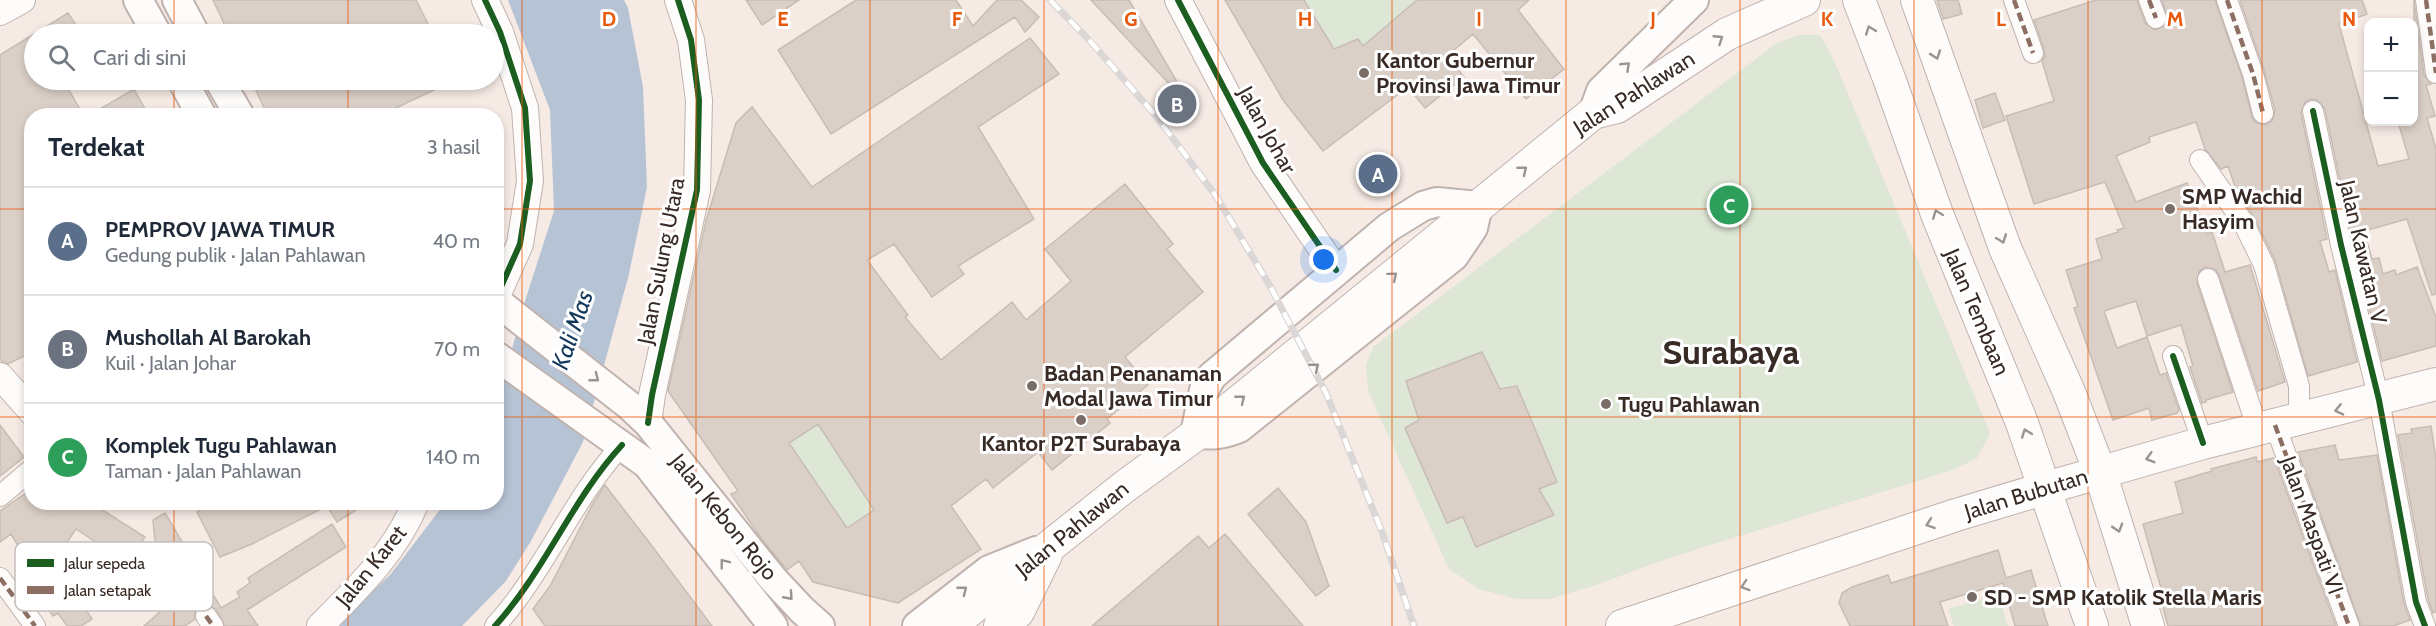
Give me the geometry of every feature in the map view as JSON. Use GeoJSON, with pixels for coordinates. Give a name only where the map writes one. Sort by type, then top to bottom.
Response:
{"type":"FeatureCollection","features":[{"type":"Feature","properties":{"kind":"main road"},"geometry":{"type":"LineString","coordinates":[[138,0],[151,24]]}},
{"type":"Feature","properties":{"kind":"main road"},"geometry":{"type":"LineString","coordinates":[[177,0],[190,24]]}},
{"type":"Feature","properties":{"kind":"main road"},"geometry":{"type":"LineString","coordinates":[[1593,113],[1601,91],[1694,0]]}},
{"type":"Feature","properties":{"kind":"main road","name":"Jalan Pahlawan"},"geometry":{"type":"LineString","coordinates":[[950,626],[1050,546],[1220,417],[1593,113],[1617,107],[1727,34],[1804,0]]}},
{"type":"Feature","properties":{"kind":"main road","name":"Jalan Tembaan"},"geometry":{"type":"LineString","coordinates":[[1859,0],[1937,214],[2007,382],[2046,488],[2092,626]]}},
{"type":"Feature","properties":{"kind":"main road"},"geometry":{"type":"LineString","coordinates":[[1917,0],[2005,248],[2100,472],[2148,626]]}},
{"type":"Feature","properties":{"kind":"main road"},"geometry":{"type":"LineString","coordinates":[[188,90],[198,108]]}},
{"type":"Feature","properties":{"kind":"main road"},"geometry":{"type":"LineString","coordinates":[[225,90],[235,108]]}},
{"type":"Feature","properties":{"kind":"main road"},"geometry":{"type":"LineString","coordinates":[[1195,434],[1204,390],[1212,376],[1389,227],[1423,206],[1437,202],[1478,206]]}},
{"type":"Feature","properties":{"kind":"main road","name":"Jalan Kebon Rojo"},"geometry":{"type":"LineString","coordinates":[[504,306],[639,414],[773,579],[820,626]]}},
{"type":"Feature","properties":{"kind":"main road","name":"Jalan Kebon Rojo"},"geometry":{"type":"LineString","coordinates":[[504,361],[646,464],[773,626]]}},
{"type":"Feature","properties":{"kind":"main road","name":"Jalan Bubutan"},"geometry":{"type":"LineString","coordinates":[[1626,625],[1956,515],[2046,488],[2203,443],[2436,384]]}},
{"type":"Feature","properties":{"kind":"main road"},"geometry":{"type":"LineString","coordinates":[[918,626],[989,570],[1050,546]]}},
{"type":"Feature","properties":{"kind":"main road"},"geometry":{"type":"LineString","coordinates":[[1000,626],[1018,612],[1050,546]]}},
{"type":"Feature","properties":{"kind":"street"},"geometry":{"type":"LineString","coordinates":[[0,12],[22,0]]}},
{"type":"Feature","properties":{"kind":"street"},"geometry":{"type":"LineString","coordinates":[[484,0],[496,24]]}},
{"type":"Feature","properties":{"kind":"street","name":"Jalan Sulung Utara"},"geometry":{"type":"LineString","coordinates":[[639,414],[652,395],[697,190],[699,100],[691,40],[678,0]]}},
{"type":"Feature","properties":{"kind":"street","name":"Jalan Johar"},"geometry":{"type":"LineString","coordinates":[[1178,0],[1263,163],[1336,270]]}},
{"type":"Feature","properties":{"kind":"street"},"geometry":{"type":"LineString","coordinates":[[2014,0],[2034,53]]}},
{"type":"Feature","properties":{"kind":"street"},"geometry":{"type":"LineString","coordinates":[[2227,0],[2253,74],[2263,113]]}},
{"type":"Feature","properties":{"kind":"street"},"geometry":{"type":"LineString","coordinates":[[2426,0],[2436,73]]}},
{"type":"Feature","properties":{"kind":"street"},"geometry":{"type":"LineString","coordinates":[[504,44],[525,108],[530,180],[520,244],[504,301]]}},
{"type":"Feature","properties":{"kind":"street","name":"Jalan Kawatan V"},"geometry":{"type":"LineString","coordinates":[[2313,111],[2341,245],[2379,400],[2412,585],[2425,626]]}},
{"type":"Feature","properties":{"kind":"street"},"geometry":{"type":"LineString","coordinates":[[2200,160],[2243,222],[2264,265],[2298,386],[2277,425]]}},
{"type":"Feature","properties":{"kind":"street","name":"Jalan Maspati VI"},"geometry":{"type":"LineString","coordinates":[[2208,279],[2277,425],[2349,626]]}},
{"type":"Feature","properties":{"kind":"street"},"geometry":{"type":"LineString","coordinates":[[2173,356],[2203,443]]}},
{"type":"Feature","properties":{"kind":"street"},"geometry":{"type":"LineString","coordinates":[[0,376],[24,403]]}},
{"type":"Feature","properties":{"kind":"street"},"geometry":{"type":"LineString","coordinates":[[495,626],[511,608],[544,561],[616,441]]}},
{"type":"Feature","properties":{"kind":"street"},"geometry":{"type":"LineString","coordinates":[[0,496],[24,476]]}},
{"type":"Feature","properties":{"kind":"street","name":"Jalan Karet"},"geometry":{"type":"LineString","coordinates":[[320,626],[392,548],[409,510]]}},
{"type":"Feature","properties":{"kind":"street"},"geometry":{"type":"LineString","coordinates":[[0,578],[15,599]]}},
{"type":"Feature","properties":{"kind":"street"},"geometry":{"type":"LineString","coordinates":[[24,611],[35,626]]}},
{"type":"Feature","properties":{"kind":"green space"},"geometry":{"type":"Polygon","coordinates":[[[1304,0],[1417,0],[1363,46],[1357,40],[1334,49],[1304,0]]]}},
{"type":"Feature","properties":{"kind":"green space"},"geometry":{"type":"Polygon","coordinates":[[[1799,35],[1820,35],[1833,58],[1990,434],[1977,458],[1953,470],[1669,558],[1550,599],[1516,599],[1479,589],[1449,569],[1368,391],[1366,366],[1373,347],[1777,43],[1799,35]]]}},
{"type":"Feature","properties":{"kind":"green space"},"geometry":{"type":"Polygon","coordinates":[[[818,424],[874,510],[847,528],[789,443],[818,424]]]}},
{"type":"Feature","properties":{"kind":"green space"},"geometry":{"type":"Polygon","coordinates":[[[1998,594],[2008,626],[1954,626],[1948,609],[1998,594]]]}},
{"type":"Feature","properties":{"kind":"water","name":"Kali Mas"},"geometry":{"type":"Polygon","coordinates":[[[508,0],[624,0],[628,8],[643,87],[647,187],[629,274],[583,442],[531,541],[506,581],[462,626],[335,626],[390,575],[440,510],[504,510],[504,379],[524,304],[554,211],[550,110],[508,0]]]}},
{"type":"Feature","properties":{"kind":"building"},"geometry":{"type":"Polygon","coordinates":[[[213,0],[416,0],[428,24],[224,24],[213,0]]]}},
{"type":"Feature","properties":{"kind":"building"},"geometry":{"type":"Polygon","coordinates":[[[746,0],[799,0],[762,25],[746,0]]]}},
{"type":"Feature","properties":{"kind":"building"},"geometry":{"type":"Polygon","coordinates":[[[856,0],[956,0],[973,26],[997,0],[1021,0],[1039,17],[1025,32],[1015,17],[831,134],[778,50],[856,0]]]}},
{"type":"Feature","properties":{"kind":"building"},"geometry":{"type":"Polygon","coordinates":[[[1091,0],[1129,0],[1179,85],[1174,89],[1091,0]]]}},
{"type":"Feature","properties":{"kind":"building","name":"Kantor Gubernur Provinsi Jawa Timur"},"geometry":{"type":"Polygon","coordinates":[[[1225,0],[1304,0],[1334,49],[1358,39],[1363,46],[1417,0],[1529,0],[1518,10],[1564,69],[1526,99],[1473,34],[1447,56],[1464,77],[1425,108],[1408,87],[1323,151],[1283,100],[1225,0]]]}},
{"type":"Feature","properties":{"kind":"building"},"geometry":{"type":"Polygon","coordinates":[[[1937,0],[1958,0],[1962,14],[1943,19],[1937,0]]]}},
{"type":"Feature","properties":{"kind":"building"},"geometry":{"type":"Polygon","coordinates":[[[2096,0],[2137,0],[2145,23],[2155,30],[2165,26],[2168,20],[2162,0],[2215,0],[2242,77],[2252,117],[2255,122],[2265,125],[2272,121],[2275,110],[2240,0],[2362,0],[2367,14],[2339,24],[2364,115],[2364,126],[2367,126],[2378,166],[2409,159],[2399,126],[2418,126],[2418,30],[2424,75],[2431,84],[2426,85],[2435,116],[2427,118],[2436,149],[2436,294],[2432,295],[2407,219],[2364,231],[2372,259],[2379,258],[2383,274],[2395,270],[2396,275],[2417,267],[2436,317],[2436,346],[2382,361],[2353,242],[2325,109],[2317,100],[2310,99],[2305,102],[2301,113],[2327,239],[2320,241],[2329,272],[2335,270],[2357,362],[2308,376],[2275,260],[2254,217],[2237,192],[2228,166],[2221,169],[2205,149],[2196,122],[2149,137],[2150,142],[2116,156],[2136,202],[2187,183],[2207,234],[2212,232],[2225,272],[2250,265],[2285,382],[2258,391],[2219,275],[2216,270],[2205,267],[2199,272],[2197,283],[2233,392],[2202,403],[2190,367],[2193,366],[2181,325],[2147,336],[2136,301],[2104,311],[2117,348],[2147,337],[2160,375],[2166,373],[2179,410],[2177,413],[2152,420],[2149,408],[2113,420],[2074,308],[2078,307],[2066,270],[2102,259],[2096,239],[2124,228],[2105,182],[2034,204],[2006,116],[2054,101],[2042,61],[2045,56],[2044,49],[2034,20],[2096,0]]]}},
{"type":"Feature","properties":{"kind":"building"},"geometry":{"type":"Polygon","coordinates":[[[68,13],[75,24],[50,24],[68,13]]]}},
{"type":"Feature","properties":{"kind":"building"},"geometry":{"type":"Polygon","coordinates":[[[1030,38],[1059,74],[978,127],[1034,219],[958,266],[964,274],[932,297],[894,244],[867,260],[908,315],[905,317],[941,360],[1012,302],[1026,320],[1071,281],[1045,249],[1125,184],[1173,244],[1167,249],[1203,292],[1125,357],[1148,385],[1107,419],[1110,423],[1052,470],[1038,452],[993,488],[986,479],[951,506],[981,549],[898,603],[813,582],[799,561],[787,570],[761,538],[731,494],[738,491],[668,391],[706,221],[736,123],[752,107],[812,187],[1030,38]],[[818,424],[789,443],[847,528],[874,510],[818,424]]]}},
{"type":"Feature","properties":{"kind":"building"},"geometry":{"type":"Polygon","coordinates":[[[24,40],[24,90],[69,90],[79,108],[24,108],[24,356],[8,364],[2,362],[0,358],[0,55],[24,40]]]}},
{"type":"Feature","properties":{"kind":"building"},"geometry":{"type":"Polygon","coordinates":[[[135,90],[145,108],[102,108],[135,90]]]}},
{"type":"Feature","properties":{"kind":"building"},"geometry":{"type":"Polygon","coordinates":[[[256,90],[434,90],[396,108],[264,108],[256,90]]]}},
{"type":"Feature","properties":{"kind":"building"},"geometry":{"type":"Polygon","coordinates":[[[1995,93],[2005,120],[1983,128],[1975,100],[1995,93]]]}},
{"type":"Feature","properties":{"kind":"building"},"geometry":{"type":"Polygon","coordinates":[[[1482,352],[1500,389],[1517,386],[1557,482],[1539,489],[1554,515],[1476,547],[1463,517],[1447,523],[1405,428],[1419,420],[1406,381],[1482,352]]]}},
{"type":"Feature","properties":{"kind":"building"},"geometry":{"type":"Polygon","coordinates":[[[0,425],[24,457],[0,476],[0,425]]]}},
{"type":"Feature","properties":{"kind":"building"},"geometry":{"type":"Polygon","coordinates":[[[2431,426],[2436,459],[2436,612],[2433,613],[2428,599],[2398,435],[2412,433],[2411,429],[2431,426]]]}},
{"type":"Feature","properties":{"kind":"building"},"geometry":{"type":"Polygon","coordinates":[[[2335,445],[2339,460],[2377,455],[2404,604],[2410,620],[2393,626],[2361,626],[2298,452],[2335,445]]]}},
{"type":"Feature","properties":{"kind":"building"},"geometry":{"type":"Polygon","coordinates":[[[2256,457],[2257,462],[2274,458],[2336,626],[2168,626],[2158,589],[2161,588],[2143,524],[2183,513],[2175,482],[2212,471],[2211,469],[2256,457]]]}},
{"type":"Feature","properties":{"kind":"building"},"geometry":{"type":"Polygon","coordinates":[[[605,485],[712,626],[545,626],[533,609],[550,586],[592,505],[605,485]]]}},
{"type":"Feature","properties":{"kind":"building"},"geometry":{"type":"Polygon","coordinates":[[[1278,488],[1306,522],[1329,586],[1316,596],[1248,514],[1278,488]]]}},
{"type":"Feature","properties":{"kind":"building"},"geometry":{"type":"Polygon","coordinates":[[[24,494],[24,510],[103,510],[145,537],[142,542],[96,542],[76,529],[67,542],[16,542],[11,534],[0,542],[0,511],[24,494]]]}},
{"type":"Feature","properties":{"kind":"building"},"geometry":{"type":"Polygon","coordinates":[[[201,510],[319,510],[252,544],[220,557],[197,512],[201,510]]]}},
{"type":"Feature","properties":{"kind":"building"},"geometry":{"type":"Polygon","coordinates":[[[330,510],[356,510],[337,522],[330,510]]]}},
{"type":"Feature","properties":{"kind":"building"},"geometry":{"type":"Polygon","coordinates":[[[165,513],[182,542],[155,542],[153,520],[165,513]]]}},
{"type":"Feature","properties":{"kind":"building"},"geometry":{"type":"Polygon","coordinates":[[[332,524],[346,547],[247,610],[258,626],[225,626],[213,608],[213,594],[221,608],[240,597],[237,592],[250,583],[248,578],[332,524]]]}},
{"type":"Feature","properties":{"kind":"building"},"geometry":{"type":"Polygon","coordinates":[[[1225,534],[1303,626],[1092,626],[1198,536],[1209,548],[1225,534]]]}},
{"type":"Feature","properties":{"kind":"building"},"geometry":{"type":"Polygon","coordinates":[[[1998,550],[2006,578],[2031,570],[2048,626],[2015,626],[2003,583],[1940,602],[1948,626],[1850,626],[1839,603],[1842,593],[1852,587],[1888,575],[1891,583],[1998,550]]]}},
{"type":"Feature","properties":{"kind":"building"},"geometry":{"type":"Polygon","coordinates":[[[50,611],[87,611],[92,619],[81,626],[67,626],[58,613],[53,616],[50,611]]]}},
{"type":"Feature","properties":{"kind":"building"},"geometry":{"type":"Polygon","coordinates":[[[161,611],[195,611],[195,619],[185,626],[144,626],[161,611]]]}},
{"type":"Feature","properties":{"kind":"railway"},"geometry":{"type":"LineString","coordinates":[[1050,0],[1157,117],[1216,196],[1270,286],[1326,393],[1382,532],[1414,626]]}},
{"type":"Feature","properties":{"kind":"marked path"},"geometry":{"type":"LineString","coordinates":[[2014,0],[2033,53]]}},
{"type":"Feature","properties":{"kind":"marked path"},"geometry":{"type":"LineString","coordinates":[[2149,0],[2156,18]]}},
{"type":"Feature","properties":{"kind":"marked path"},"geometry":{"type":"LineString","coordinates":[[2227,0],[2253,74],[2263,113]]}},
{"type":"Feature","properties":{"kind":"marked path"},"geometry":{"type":"LineString","coordinates":[[2426,0],[2436,73]]}},
{"type":"Feature","properties":{"kind":"marked path"},"geometry":{"type":"LineString","coordinates":[[2275,425],[2349,626]]}},
{"type":"Feature","properties":{"kind":"marked path"},"geometry":{"type":"LineString","coordinates":[[0,578],[15,599]]}},
{"type":"Feature","properties":{"kind":"marked path"},"geometry":{"type":"LineString","coordinates":[[24,611],[35,626]]}},
{"type":"Feature","properties":{"kind":"marked path"},"geometry":{"type":"LineString","coordinates":[[206,616],[213,626]]}},
{"type":"Feature","properties":{"kind":"cycle path"},"geometry":{"type":"LineString","coordinates":[[485,0],[496,24]]}},
{"type":"Feature","properties":{"kind":"cycle path"},"geometry":{"type":"LineString","coordinates":[[648,423],[652,395],[697,190],[699,100],[691,40],[678,0]]}},
{"type":"Feature","properties":{"kind":"cycle path"},"geometry":{"type":"LineString","coordinates":[[1178,0],[1263,163],[1336,270]]}},
{"type":"Feature","properties":{"kind":"cycle path"},"geometry":{"type":"LineString","coordinates":[[504,44],[525,108],[530,181],[520,244],[504,280]]}},
{"type":"Feature","properties":{"kind":"cycle path"},"geometry":{"type":"LineString","coordinates":[[2313,111],[2341,245],[2379,400],[2416,602],[2425,626]]}},
{"type":"Feature","properties":{"kind":"cycle path"},"geometry":{"type":"LineString","coordinates":[[2173,356],[2203,443]]}},
{"type":"Feature","properties":{"kind":"cycle path"},"geometry":{"type":"LineString","coordinates":[[495,626],[529,582],[588,488],[622,445]]}},
{"type":"Feature","properties":{"kind":"place","name":"Kantor Gubernur Provinsi Jawa Timur"},"geometry":{"type":"Point","coordinates":[1364,73]}},
{"type":"Feature","properties":{"kind":"place","name":"Mushollah Al Barokah"},"geometry":{"type":"Point","coordinates":[1177,104]}},
{"type":"Feature","properties":{"kind":"place","name":"PEMPROV JAWA TIMUR"},"geometry":{"type":"Point","coordinates":[1378,174]}},
{"type":"Feature","properties":{"kind":"place","name":"Komplek Tugu Pahlawan"},"geometry":{"type":"Point","coordinates":[1729,205]}},
{"type":"Feature","properties":{"kind":"place","name":"SMP Wachid Hasyim"},"geometry":{"type":"Point","coordinates":[2170,209]}},
{"type":"Feature","properties":{"kind":"place","name":"Badan Penanaman Modal Jawa Timur"},"geometry":{"type":"Point","coordinates":[1032,386]}},
{"type":"Feature","properties":{"kind":"place","name":"Tugu Pahlawan"},"geometry":{"type":"Point","coordinates":[1606,404]}},
{"type":"Feature","properties":{"kind":"place","name":"Kantor P2T Surabaya"},"geometry":{"type":"Point","coordinates":[1081,420]}},
{"type":"Feature","properties":{"kind":"place","name":"SD - SMP Katolik Stella Maris"},"geometry":{"type":"Point","coordinates":[1972,597]}},
{"type":"Feature","properties":{"kind":"district","name":"Surabaya"},"geometry":{"type":"Point","coordinates":[1731,352]}}]}
